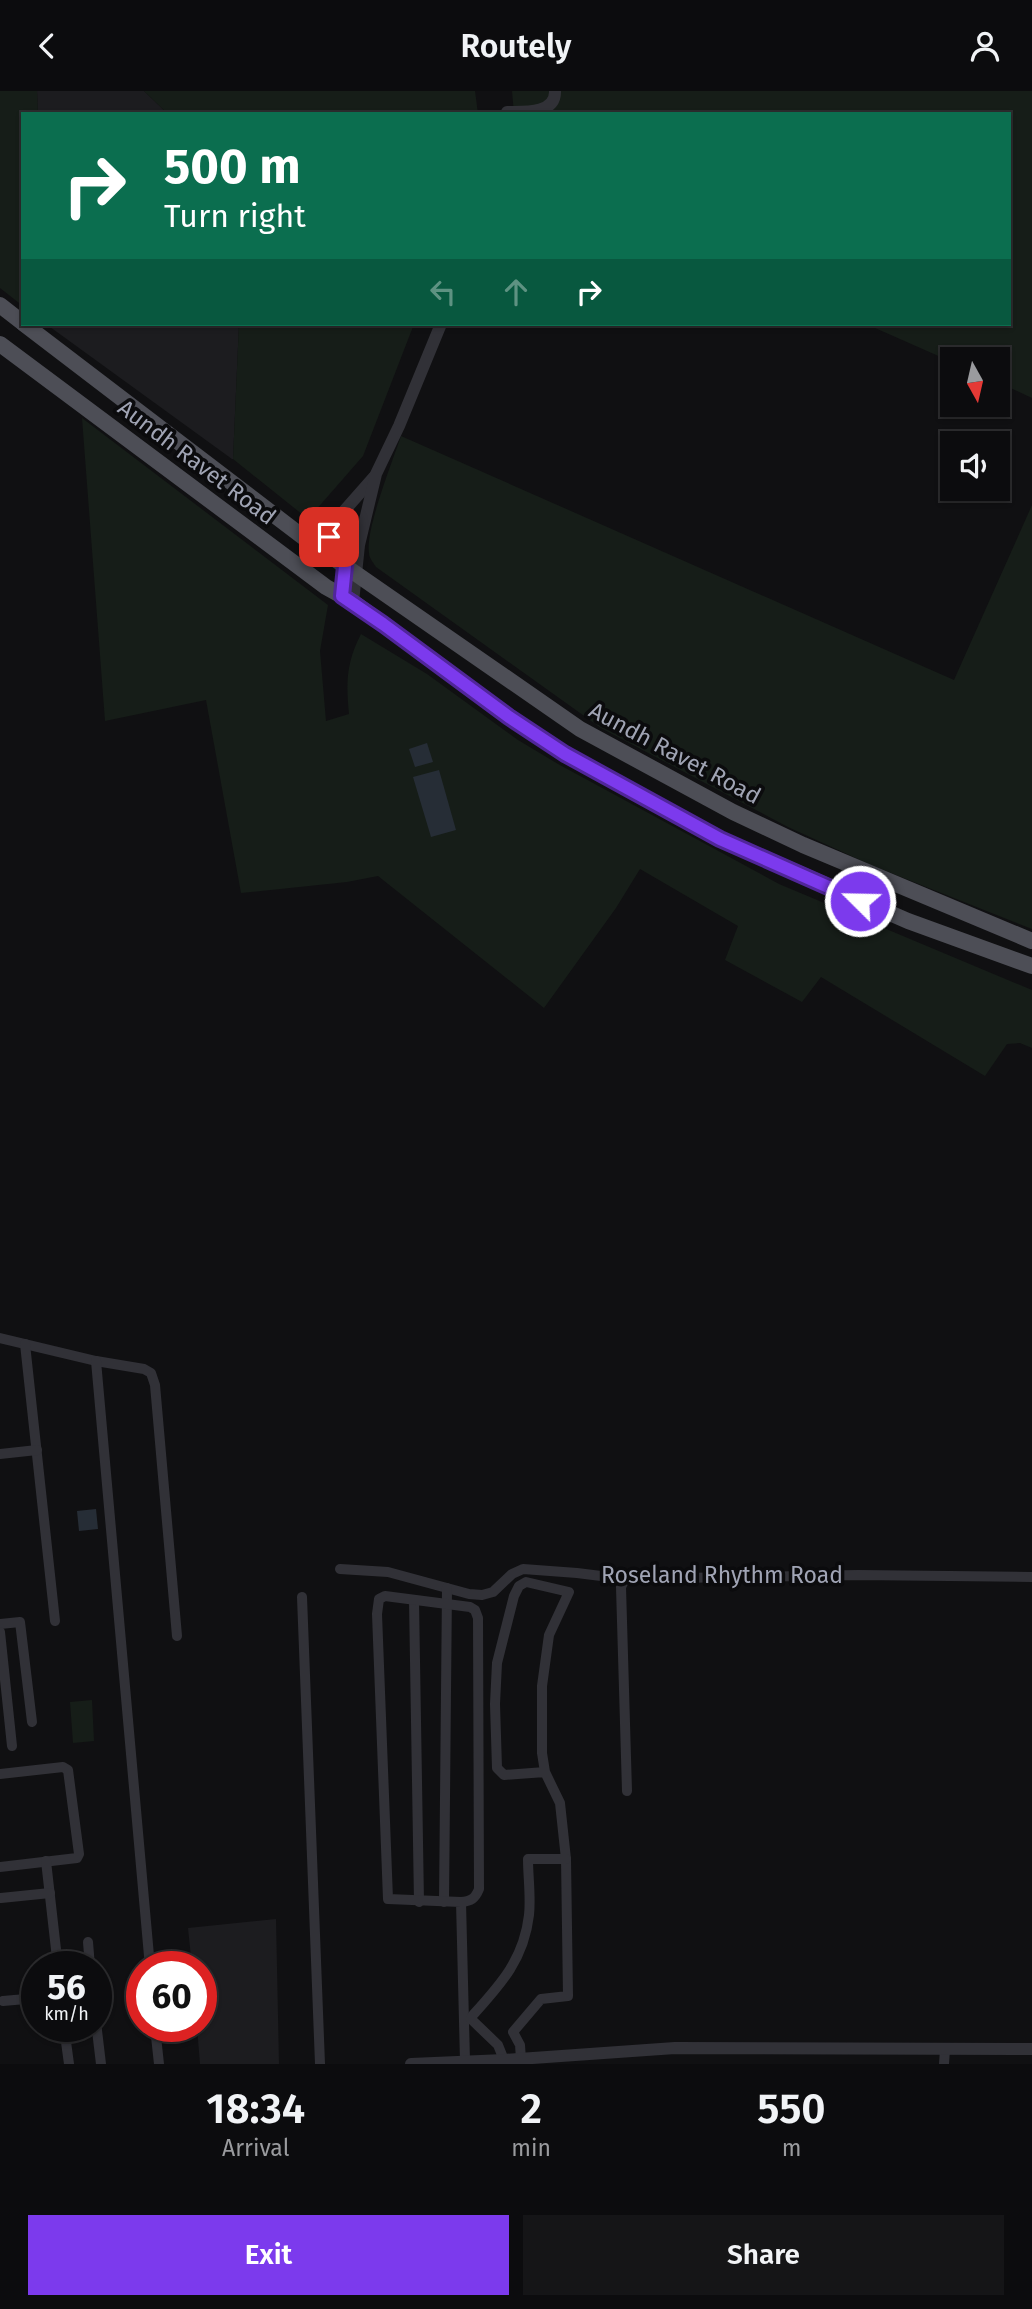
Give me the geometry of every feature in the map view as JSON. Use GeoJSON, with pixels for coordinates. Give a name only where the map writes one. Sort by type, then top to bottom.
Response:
{"type":"FeatureCollection","features":[{"type":"Feature","properties":{"kind":"main road","name":"Aundh Ravet Road"},"geometry":{"type":"LineString","coordinates":[[0,305],[21,321]]}},
{"type":"Feature","properties":{"kind":"main road","name":"Aundh Ravet Road"},"geometry":{"type":"LineString","coordinates":[[27,326],[314,544],[580,729],[733,812],[828,856],[1032,941]]}},
{"type":"Feature","properties":{"kind":"main road","name":"Aundh Ravet Road"},"geometry":{"type":"LineString","coordinates":[[0,344],[326,587],[347,599],[543,740],[720,839],[908,921],[1029,967]]}},
{"type":"Feature","properties":{"kind":"street"},"geometry":{"type":"LineString","coordinates":[[507,112],[528,112],[551,105],[555,99],[555,91]]}},
{"type":"Feature","properties":{"kind":"street"},"geometry":{"type":"LineString","coordinates":[[347,599],[351,570],[376,474],[440,326]]}},
{"type":"Feature","properties":{"kind":"street"},"geometry":{"type":"LineString","coordinates":[[314,544],[376,474]]}},
{"type":"Feature","properties":{"kind":"street"},"geometry":{"type":"LineString","coordinates":[[328,529],[332,545],[351,570]]}},
{"type":"Feature","properties":{"kind":"street"},"geometry":{"type":"LineString","coordinates":[[0,1338],[96,1361],[144,1369],[153,1378],[177,1636]]}},
{"type":"Feature","properties":{"kind":"street"},"geometry":{"type":"LineString","coordinates":[[25,1344],[55,1621]]}},
{"type":"Feature","properties":{"kind":"street"},"geometry":{"type":"LineString","coordinates":[[96,1361],[149,1951]]}},
{"type":"Feature","properties":{"kind":"street"},"geometry":{"type":"LineString","coordinates":[[0,1454],[37,1450]]}},
{"type":"Feature","properties":{"kind":"street","name":"Roseland Rhythm Road"},"geometry":{"type":"LineString","coordinates":[[341,1569],[388,1572],[469,1594],[482,1595],[493,1592],[512,1574],[523,1569],[625,1579],[845,1575],[1032,1577]]}},
{"type":"Feature","properties":{"kind":"street"},"geometry":{"type":"LineString","coordinates":[[625,1579],[621,1587],[627,1791]]}},
{"type":"Feature","properties":{"kind":"street"},"geometry":{"type":"LineString","coordinates":[[498,2045],[541,1999],[568,1996],[566,1860],[560,1803],[545,1772],[542,1753],[542,1685],[549,1635],[569,1592],[526,1583],[519,1586],[514,1596],[497,1663],[495,1704],[498,1768],[504,1775],[545,1772]]}},
{"type":"Feature","properties":{"kind":"street"},"geometry":{"type":"LineString","coordinates":[[444,1902],[447,1588]]}},
{"type":"Feature","properties":{"kind":"street"},"geometry":{"type":"LineString","coordinates":[[386,1596],[414,1601],[470,1607],[475,1610],[478,1618],[479,1889],[471,1901],[419,1902],[388,1899],[377,1624],[379,1599],[386,1596]]}},
{"type":"Feature","properties":{"kind":"street"},"geometry":{"type":"LineString","coordinates":[[302,1597],[320,2064]]}},
{"type":"Feature","properties":{"kind":"street"},"geometry":{"type":"LineString","coordinates":[[414,1601],[419,1902]]}},
{"type":"Feature","properties":{"kind":"street"},"geometry":{"type":"LineString","coordinates":[[0,1624],[20,1622],[32,1722]]}},
{"type":"Feature","properties":{"kind":"street"},"geometry":{"type":"LineString","coordinates":[[0,1632],[12,1746]]}},
{"type":"Feature","properties":{"kind":"street"},"geometry":{"type":"LineString","coordinates":[[0,1774],[63,1767],[68,1770],[79,1854],[77,1858],[0,1867]]}},
{"type":"Feature","properties":{"kind":"street"},"geometry":{"type":"LineString","coordinates":[[504,2060],[498,2045],[471,2019],[505,1980],[521,1948],[529,1915],[528,1859],[566,1860]]}},
{"type":"Feature","properties":{"kind":"street"},"geometry":{"type":"LineString","coordinates":[[46,1861],[56,1951]]}},
{"type":"Feature","properties":{"kind":"street"},"geometry":{"type":"LineString","coordinates":[[1,1898],[50,1893]]}},
{"type":"Feature","properties":{"kind":"street"},"geometry":{"type":"LineString","coordinates":[[460,1902],[465,2061]]}},
{"type":"Feature","properties":{"kind":"street"},"geometry":{"type":"LineString","coordinates":[[88,1942],[89,1951]]}},
{"type":"Feature","properties":{"kind":"street"},"geometry":{"type":"LineString","coordinates":[[3,2001],[21,1999]]}},
{"type":"Feature","properties":{"kind":"street"},"geometry":{"type":"LineString","coordinates":[[513,2032],[520,2045],[522,2059]]}},
{"type":"Feature","properties":{"kind":"street"},"geometry":{"type":"LineString","coordinates":[[66,2042],[69,2064]]}},
{"type":"Feature","properties":{"kind":"street"},"geometry":{"type":"LineString","coordinates":[[98,2042],[101,2064]]}},
{"type":"Feature","properties":{"kind":"street"},"geometry":{"type":"LineString","coordinates":[[157,2042],[159,2064]]}},
{"type":"Feature","properties":{"kind":"street"},"geometry":{"type":"LineString","coordinates":[[411,2064],[522,2059],[604,2059],[675,2048],[1032,2049]]}},
{"type":"Feature","properties":{"kind":"street"},"geometry":{"type":"LineString","coordinates":[[944,2064],[945,2049]]}},
{"type":"Feature","properties":{"kind":"shaded area"},"geometry":{"type":"Polygon","coordinates":[[[0,91],[37,91],[38,112],[21,112],[21,304],[0,288],[0,91]]]}},
{"type":"Feature","properties":{"kind":"shaded area"},"geometry":{"type":"Polygon","coordinates":[[[37,91],[144,91],[166,112],[38,112],[37,91]]]}},
{"type":"Feature","properties":{"kind":"shaded area"},"geometry":{"type":"Polygon","coordinates":[[[144,91],[475,91],[478,112],[166,112],[144,91]]]}},
{"type":"Feature","properties":{"kind":"shaded area"},"geometry":{"type":"Polygon","coordinates":[[[512,91],[1032,91],[1032,398],[1010,388],[1010,347],[940,347],[940,357],[871,326],[1011,326],[1011,112],[514,112],[512,91]]]}},
{"type":"Feature","properties":{"kind":"shaded area"},"geometry":{"type":"Polygon","coordinates":[[[49,326],[239,326],[232,459],[49,326]]]}},
{"type":"Feature","properties":{"kind":"shaded area"},"geometry":{"type":"Polygon","coordinates":[[[239,326],[413,326],[363,456],[308,519],[233,459],[239,326]]]}},
{"type":"Feature","properties":{"kind":"shaded area"},"geometry":{"type":"Polygon","coordinates":[[[82,418],[328,605],[320,651],[326,721],[349,714],[348,673],[352,654],[361,634],[427,674],[518,740],[558,764],[779,884],[1032,990],[1032,1048],[1020,1043],[1007,1044],[985,1076],[821,977],[802,1002],[725,960],[738,926],[640,869],[616,908],[544,1008],[378,876],[347,882],[241,893],[206,700],[105,721],[82,418]]]}},
{"type":"Feature","properties":{"kind":"shaded area"},"geometry":{"type":"Polygon","coordinates":[[[401,436],[954,680],[1032,505],[1032,929],[871,865],[788,827],[601,728],[376,567],[369,555],[371,528],[401,436]]]}},
{"type":"Feature","properties":{"kind":"shaded area"},"geometry":{"type":"Polygon","coordinates":[[[427,743],[433,762],[415,767],[409,749],[427,743]]]}},
{"type":"Feature","properties":{"kind":"shaded area"},"geometry":{"type":"Polygon","coordinates":[[[439,770],[456,830],[431,837],[413,777],[439,770]]]}},
{"type":"Feature","properties":{"kind":"shaded area"},"geometry":{"type":"Polygon","coordinates":[[[96,1509],[98,1529],[79,1531],[77,1511],[96,1509]]]}},
{"type":"Feature","properties":{"kind":"shaded area"},"geometry":{"type":"Polygon","coordinates":[[[92,1700],[94,1741],[73,1743],[70,1702],[92,1700]]]}},
{"type":"Feature","properties":{"kind":"shaded area"},"geometry":{"type":"Polygon","coordinates":[[[276,1919],[279,2064],[200,2064],[198,2042],[217,2042],[217,1951],[190,1951],[188,1928],[276,1919]]]}},
{"type":"Feature","properties":{"kind":"route"},"geometry":{"type":"LineString","coordinates":[[329,537],[345,566],[342,596],[509,717],[565,754],[720,839],[860,901]]}}]}
